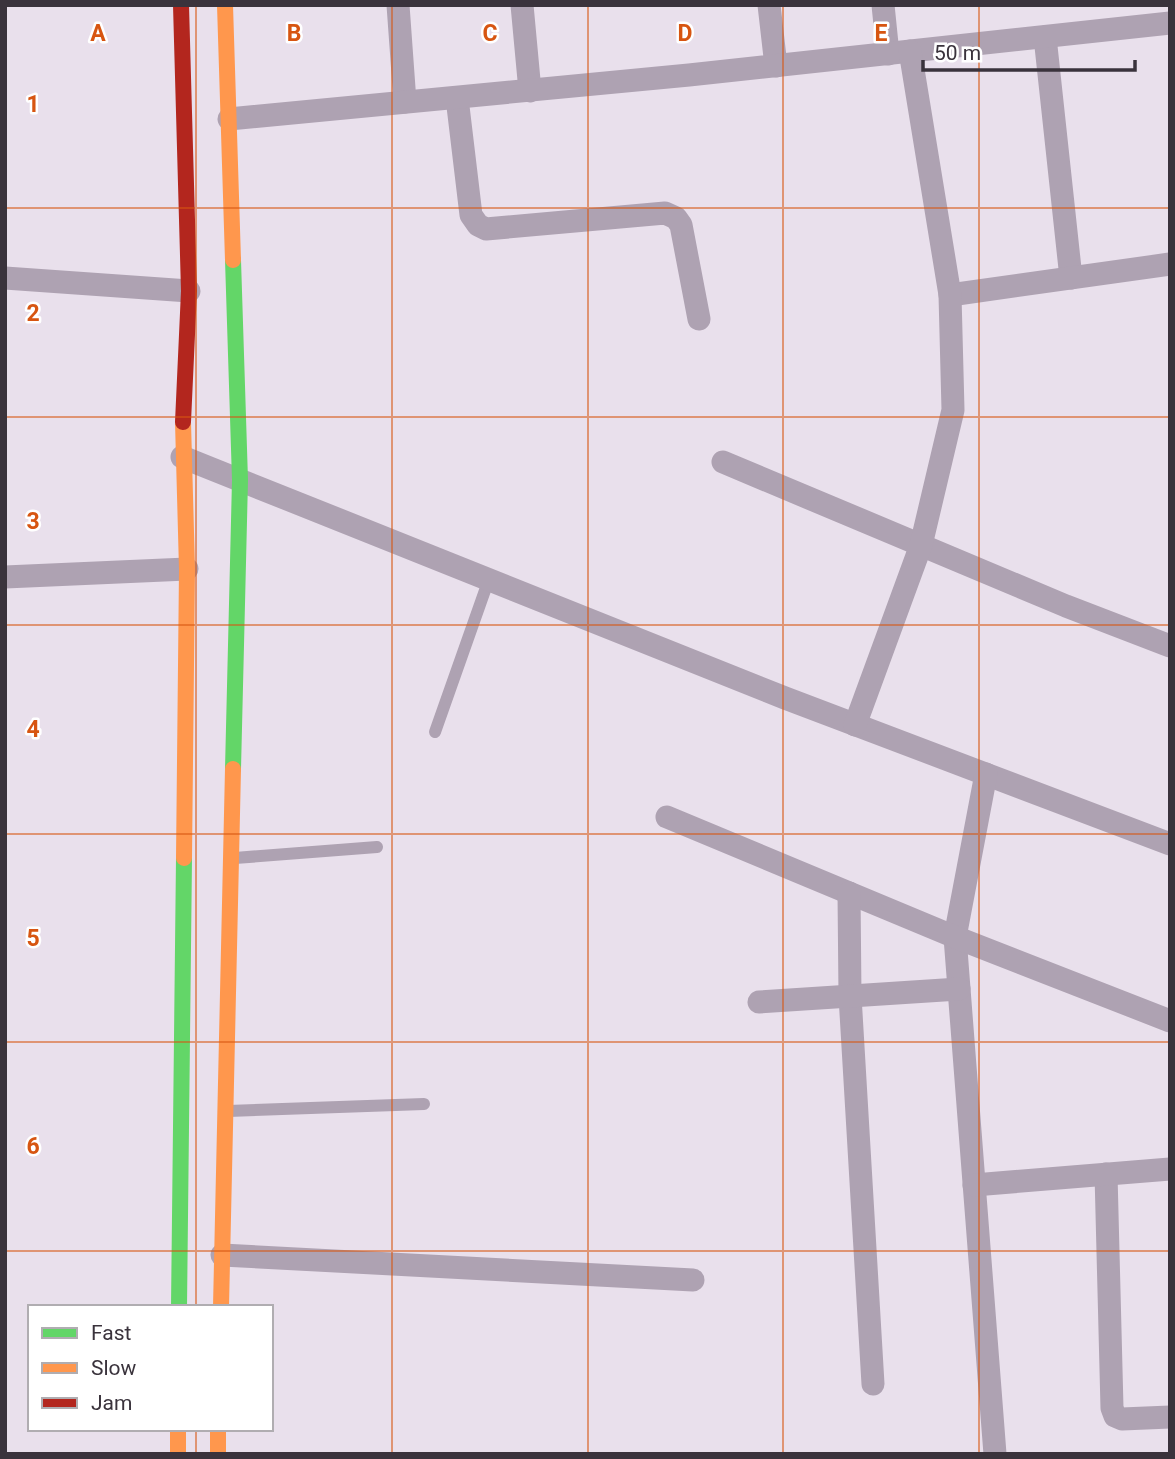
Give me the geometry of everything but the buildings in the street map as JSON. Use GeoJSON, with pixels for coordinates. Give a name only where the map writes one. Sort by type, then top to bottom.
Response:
{"type":"FeatureCollection","features":[{"type":"Feature","properties":{"kind":"main road"},"geometry":{"type":"LineString","coordinates":[[179,1305],[187,569],[182,457],[189,291],[181,5]]}},
{"type":"Feature","properties":{"kind":"main road"},"geometry":{"type":"LineString","coordinates":[[221,1305],[240,480],[225,5]]}},
{"type":"Feature","properties":{"kind":"main road"},"geometry":{"type":"LineString","coordinates":[[178,1431],[178,1454]]}},
{"type":"Feature","properties":{"kind":"main road"},"geometry":{"type":"LineString","coordinates":[[218,1431],[218,1454]]}},
{"type":"Feature","properties":{"kind":"street"},"geometry":{"type":"LineString","coordinates":[[397,5],[405,102]]}},
{"type":"Feature","properties":{"kind":"street"},"geometry":{"type":"LineString","coordinates":[[522,5],[530,91]]}},
{"type":"Feature","properties":{"kind":"street"},"geometry":{"type":"LineString","coordinates":[[769,5],[776,66]]}},
{"type":"Feature","properties":{"kind":"street"},"geometry":{"type":"LineString","coordinates":[[855,724],[921,545],[953,410],[950,295],[899,52],[883,5]]}},
{"type":"Feature","properties":{"kind":"street"},"geometry":{"type":"LineString","coordinates":[[229,120],[776,66],[1170,23]]}},
{"type":"Feature","properties":{"kind":"street"},"geometry":{"type":"LineString","coordinates":[[1045,37],[1071,278]]}},
{"type":"Feature","properties":{"kind":"street"},"geometry":{"type":"LineString","coordinates":[[457,98],[471,215],[478,225],[486,229],[665,213],[676,218],[681,225],[699,319]]}},
{"type":"Feature","properties":{"kind":"street"},"geometry":{"type":"LineString","coordinates":[[950,295],[1170,264]]}},
{"type":"Feature","properties":{"kind":"street"},"geometry":{"type":"LineString","coordinates":[[5,278],[189,291]]}},
{"type":"Feature","properties":{"kind":"street"},"geometry":{"type":"LineString","coordinates":[[182,457],[855,724],[1170,844]]}},
{"type":"Feature","properties":{"kind":"street"},"geometry":{"type":"LineString","coordinates":[[723,461],[1170,646]]}},
{"type":"Feature","properties":{"kind":"street"},"geometry":{"type":"LineString","coordinates":[[5,577],[187,569]]}},
{"type":"Feature","properties":{"kind":"street"},"geometry":{"type":"LineString","coordinates":[[986,775],[955,937],[995,1454]]}},
{"type":"Feature","properties":{"kind":"street"},"geometry":{"type":"LineString","coordinates":[[667,817],[955,937],[1170,1021]]}},
{"type":"Feature","properties":{"kind":"street"},"geometry":{"type":"LineString","coordinates":[[849,893],[850,996],[873,1384]]}},
{"type":"Feature","properties":{"kind":"street"},"geometry":{"type":"LineString","coordinates":[[758,1002],[959,989]]}},
{"type":"Feature","properties":{"kind":"street"},"geometry":{"type":"LineString","coordinates":[[974,1185],[1170,1169]]}},
{"type":"Feature","properties":{"kind":"street"},"geometry":{"type":"LineString","coordinates":[[1106,1174],[1112,1408],[1115,1416],[1122,1419],[1170,1417]]}},
{"type":"Feature","properties":{"kind":"street"},"geometry":{"type":"LineString","coordinates":[[222,1255],[693,1280]]}},
{"type":"Feature","properties":{"kind":"lane"},"geometry":{"type":"LineString","coordinates":[[435,732],[489,579]]}},
{"type":"Feature","properties":{"kind":"lane"},"geometry":{"type":"LineString","coordinates":[[231,859],[377,847]]}},
{"type":"Feature","properties":{"kind":"lane"},"geometry":{"type":"LineString","coordinates":[[225,1111],[424,1104]]}},
{"type":"Feature","properties":{"kind":"traffic: fast"},"geometry":{"type":"LineString","coordinates":[[233,260],[240,480],[233,769]]}},
{"type":"Feature","properties":{"kind":"traffic: fast"},"geometry":{"type":"LineString","coordinates":[[179,1305],[184,858]]}},
{"type":"Feature","properties":{"kind":"traffic: slow"},"geometry":{"type":"LineString","coordinates":[[225,5],[233,260]]}},
{"type":"Feature","properties":{"kind":"traffic: slow"},"geometry":{"type":"LineString","coordinates":[[183,422],[187,569],[184,858]]}},
{"type":"Feature","properties":{"kind":"traffic: slow"},"geometry":{"type":"LineString","coordinates":[[221,1305],[233,769]]}},
{"type":"Feature","properties":{"kind":"traffic: slow"},"geometry":{"type":"LineString","coordinates":[[178,1431],[178,1454]]}},
{"type":"Feature","properties":{"kind":"traffic: slow"},"geometry":{"type":"LineString","coordinates":[[218,1431],[218,1454]]}},
{"type":"Feature","properties":{"kind":"traffic: jam"},"geometry":{"type":"LineString","coordinates":[[181,5],[189,291],[183,422]]}}]}
